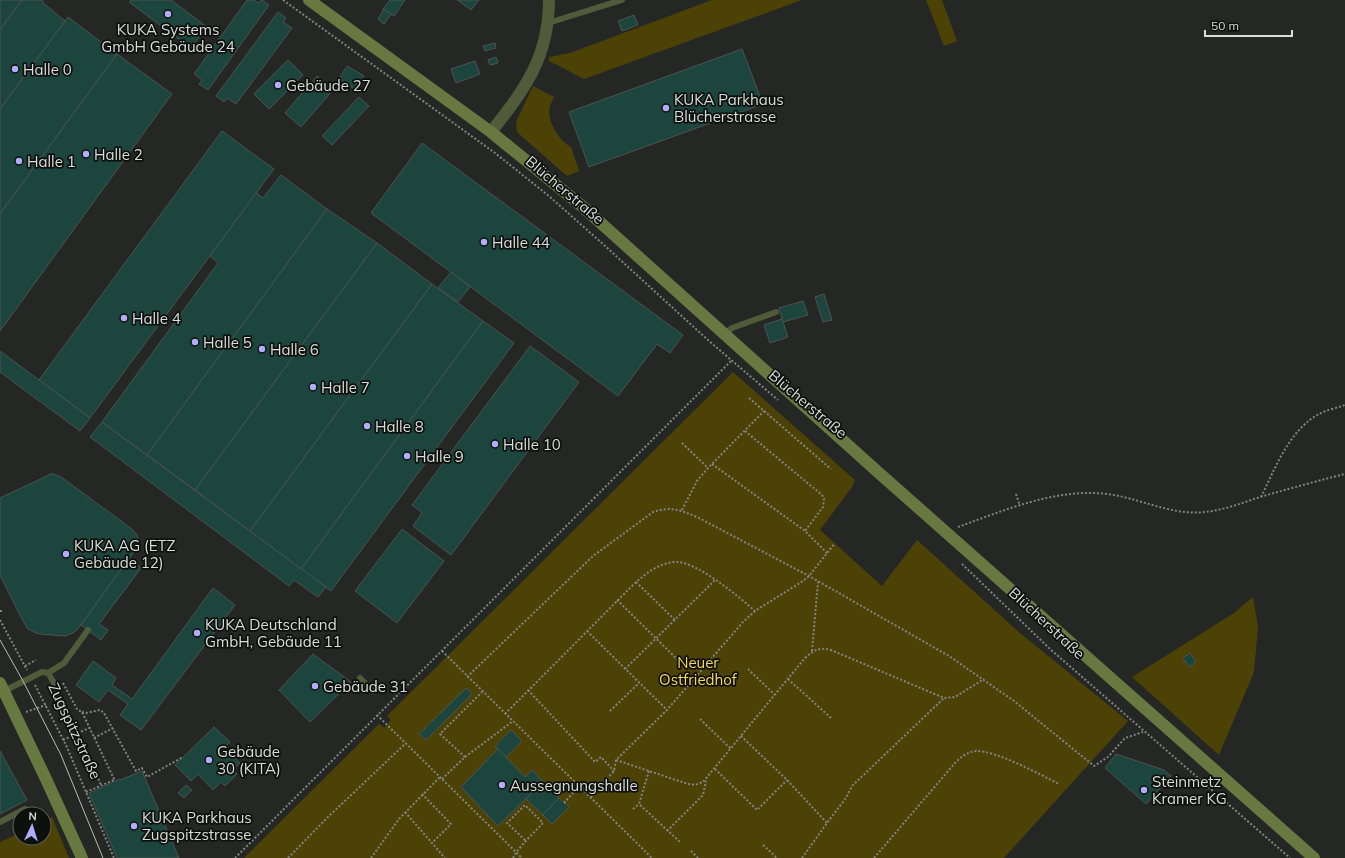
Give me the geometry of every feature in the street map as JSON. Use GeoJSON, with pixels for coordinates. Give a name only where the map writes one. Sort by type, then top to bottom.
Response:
{"type":"FeatureCollection","features":[{"type":"Feature","properties":{"kind":"main road","name":"Blücherstraße"},"geometry":{"type":"LineString","coordinates":[[309,0],[491,132],[583,207],[946,532],[1314,858]]}},
{"type":"Feature","properties":{"kind":"main road"},"geometry":{"type":"LineString","coordinates":[[1,686],[82,858]]}},
{"type":"Feature","properties":{"kind":"street"},"geometry":{"type":"LineString","coordinates":[[491,132],[514,101],[535,68],[546,38],[549,0]]}},
{"type":"Feature","properties":{"kind":"lane"},"geometry":{"type":"LineString","coordinates":[[548,23],[622,0]]}},
{"type":"Feature","properties":{"kind":"lane"},"geometry":{"type":"LineString","coordinates":[[725,334],[732,328],[776,312]]}},
{"type":"Feature","properties":{"kind":"lane"},"geometry":{"type":"LineString","coordinates":[[1,686],[42,672],[48,673],[56,669],[64,662],[88,630]]}},
{"type":"Feature","properties":{"kind":"lane"},"geometry":{"type":"LineString","coordinates":[[48,673],[54,683]]}},
{"type":"Feature","properties":{"kind":"lane"},"geometry":{"type":"LineString","coordinates":[[360,678],[373,691]]}},
{"type":"Feature","properties":{"kind":"lane"},"geometry":{"type":"LineString","coordinates":[[0,822],[12,816]]}},
{"type":"Feature","properties":{"kind":"path","name":"Blücherstraße"},"geometry":{"type":"LineString","coordinates":[[283,0],[495,153],[550,197],[731,361],[779,401]]}},
{"type":"Feature","properties":{"kind":"path"},"geometry":{"type":"LineString","coordinates":[[235,858],[731,361]]}},
{"type":"Feature","properties":{"kind":"path"},"geometry":{"type":"LineString","coordinates":[[749,398],[831,469]]}},
{"type":"Feature","properties":{"kind":"path"},"geometry":{"type":"LineString","coordinates":[[1261,497],[1284,451],[1300,429],[1318,414],[1345,405]]}},
{"type":"Feature","properties":{"kind":"path"},"geometry":{"type":"LineString","coordinates":[[682,510],[698,481],[708,468],[764,411]]}},
{"type":"Feature","properties":{"kind":"path"},"geometry":{"type":"LineString","coordinates":[[745,431],[822,495],[824,499],[823,507],[804,531]]}},
{"type":"Feature","properties":{"kind":"path"},"geometry":{"type":"LineString","coordinates":[[682,443],[708,468]]}},
{"type":"Feature","properties":{"kind":"path"},"geometry":{"type":"LineString","coordinates":[[712,464],[804,531],[827,553]]}},
{"type":"Feature","properties":{"kind":"path"},"geometry":{"type":"LineString","coordinates":[[946,532],[1020,506],[1055,496],[1080,493],[1108,494],[1191,513],[1206,512],[1226,508],[1345,474]]}},
{"type":"Feature","properties":{"kind":"path"},"geometry":{"type":"LineString","coordinates":[[1016,494],[1020,506]]}},
{"type":"Feature","properties":{"kind":"path"},"geometry":{"type":"LineString","coordinates":[[467,677],[575,572],[607,545],[654,512],[671,508],[682,510],[697,516],[809,576],[949,656],[1014,701],[1094,766],[1108,757],[1125,738],[1144,732]]}},
{"type":"Feature","properties":{"kind":"path"},"geometry":{"type":"LineString","coordinates":[[592,797],[614,771],[616,760],[667,710],[743,622],[755,611],[809,576],[835,543]]}},
{"type":"Feature","properties":{"kind":"path"},"geometry":{"type":"LineString","coordinates":[[505,714],[636,582],[662,565],[677,562],[690,565],[725,586],[755,611]]}},
{"type":"Feature","properties":{"kind":"path","name":"Blücherstraße"},"geometry":{"type":"LineString","coordinates":[[960,562],[1050,649],[1290,858]]}},
{"type":"Feature","properties":{"kind":"path"},"geometry":{"type":"LineString","coordinates":[[625,669],[715,580]]}},
{"type":"Feature","properties":{"kind":"path"},"geometry":{"type":"LineString","coordinates":[[636,582],[674,620]]}},
{"type":"Feature","properties":{"kind":"path"},"geometry":{"type":"LineString","coordinates":[[812,651],[818,582]]}},
{"type":"Feature","properties":{"kind":"path"},"geometry":{"type":"LineString","coordinates":[[618,600],[680,662]]}},
{"type":"Feature","properties":{"kind":"path","name":"Zugspitzstraße"},"geometry":{"type":"LineString","coordinates":[[0,620],[63,740],[114,858]]}},
{"type":"Feature","properties":{"kind":"path"},"geometry":{"type":"LineString","coordinates":[[587,631],[667,710]]}},
{"type":"Feature","properties":{"kind":"path"},"geometry":{"type":"LineString","coordinates":[[616,760],[688,784],[699,784],[706,780],[812,651],[824,648],[944,698],[955,697],[984,679]]}},
{"type":"Feature","properties":{"kind":"path"},"geometry":{"type":"LineString","coordinates":[[442,651],[482,692],[592,797],[652,858]]}},
{"type":"Feature","properties":{"kind":"path"},"geometry":{"type":"LineString","coordinates":[[25,666],[36,660]]}},
{"type":"Feature","properties":{"kind":"path"},"geometry":{"type":"LineString","coordinates":[[56,669],[77,709],[86,713],[100,710],[104,713],[136,771],[142,768],[147,777],[183,757]]}},
{"type":"Feature","properties":{"kind":"path"},"geometry":{"type":"LineString","coordinates":[[748,669],[775,695]]}},
{"type":"Feature","properties":{"kind":"path"},"geometry":{"type":"LineString","coordinates":[[788,679],[831,718]]}},
{"type":"Feature","properties":{"kind":"path"},"geometry":{"type":"LineString","coordinates":[[610,711],[639,683]]}},
{"type":"Feature","properties":{"kind":"path"},"geometry":{"type":"LineString","coordinates":[[528,690],[595,762],[600,757],[614,771]]}},
{"type":"Feature","properties":{"kind":"path"},"geometry":{"type":"LineString","coordinates":[[465,757],[440,734],[482,692]]}},
{"type":"Feature","properties":{"kind":"path"},"geometry":{"type":"LineString","coordinates":[[802,858],[846,798],[852,786],[944,698]]}},
{"type":"Feature","properties":{"kind":"path"},"geometry":{"type":"LineString","coordinates":[[82,712],[115,780],[86,792]]}},
{"type":"Feature","properties":{"kind":"path"},"geometry":{"type":"LineString","coordinates":[[377,715],[522,858]]}},
{"type":"Feature","properties":{"kind":"path"},"geometry":{"type":"LineString","coordinates":[[700,719],[731,749]]}},
{"type":"Feature","properties":{"kind":"path"},"geometry":{"type":"LineString","coordinates":[[442,779],[465,757],[513,721]]}},
{"type":"Feature","properties":{"kind":"path"},"geometry":{"type":"LineString","coordinates":[[74,724],[101,785]]}},
{"type":"Feature","properties":{"kind":"path"},"geometry":{"type":"LineString","coordinates":[[63,740],[89,728]]}},
{"type":"Feature","properties":{"kind":"path"},"geometry":{"type":"LineString","coordinates":[[94,738],[113,728]]}},
{"type":"Feature","properties":{"kind":"path"},"geometry":{"type":"LineString","coordinates":[[741,736],[787,780],[827,823]]}},
{"type":"Feature","properties":{"kind":"path"},"geometry":{"type":"LineString","coordinates":[[288,858],[406,743]]}},
{"type":"Feature","properties":{"kind":"path"},"geometry":{"type":"LineString","coordinates":[[874,858],[955,763],[970,752],[978,751],[994,754],[1036,772],[1059,784]]}},
{"type":"Feature","properties":{"kind":"path"},"geometry":{"type":"LineString","coordinates":[[715,769],[757,810],[787,780]]}},
{"type":"Feature","properties":{"kind":"path"},"geometry":{"type":"LineString","coordinates":[[633,810],[639,804],[649,771]]}},
{"type":"Feature","properties":{"kind":"path"},"geometry":{"type":"LineString","coordinates":[[371,858],[405,812],[440,776]]}},
{"type":"Feature","properties":{"kind":"path"},"geometry":{"type":"LineString","coordinates":[[667,831],[703,796],[706,780]]}},
{"type":"Feature","properties":{"kind":"path"},"geometry":{"type":"LineString","coordinates":[[564,802],[579,786]]}},
{"type":"Feature","properties":{"kind":"path"},"geometry":{"type":"LineString","coordinates":[[422,794],[451,824],[432,843]]}},
{"type":"Feature","properties":{"kind":"path"},"geometry":{"type":"LineString","coordinates":[[639,804],[667,831],[681,842]]}},
{"type":"Feature","properties":{"kind":"path"},"geometry":{"type":"LineString","coordinates":[[512,858],[543,823],[525,805],[507,822],[526,841]]}},
{"type":"Feature","properties":{"kind":"path"},"geometry":{"type":"LineString","coordinates":[[405,812],[445,858]]}},
{"type":"Feature","properties":{"kind":"path"},"geometry":{"type":"LineString","coordinates":[[763,844],[777,858]]}},
{"type":"Feature","properties":{"kind":"path"},"geometry":{"type":"LineString","coordinates":[[691,851],[698,858]]}},
{"type":"Feature","properties":{"kind":"green space"},"geometry":{"type":"Polygon","coordinates":[[[712,0],[802,0],[584,79],[549,61],[549,57],[570,53],[712,0]]]}},
{"type":"Feature","properties":{"kind":"green space"},"geometry":{"type":"Polygon","coordinates":[[[926,0],[942,0],[957,41],[944,46],[926,0]]]}},
{"type":"Feature","properties":{"kind":"green space"},"geometry":{"type":"Polygon","coordinates":[[[533,86],[554,97],[549,112],[554,130],[566,144],[571,147],[579,171],[567,176],[517,132],[516,122],[533,86]]]}},
{"type":"Feature","properties":{"kind":"green space","name":"Neuer Ostfriedhof"},"geometry":{"type":"Polygon","coordinates":[[[733,372],[855,480],[852,487],[820,530],[882,586],[917,540],[1020,633],[1128,721],[1004,858],[244,858],[379,724],[384,728],[391,720],[387,716],[733,372]]]}},
{"type":"Feature","properties":{"kind":"green space"},"geometry":{"type":"Polygon","coordinates":[[[1253,597],[1258,627],[1254,672],[1219,755],[1132,677],[1234,613],[1253,597]]]}},
{"type":"Feature","properties":{"kind":"green space"},"geometry":{"type":"Polygon","coordinates":[[[52,817],[69,858],[0,858],[0,842],[12,837],[12,846],[52,846],[52,817]]]}},
{"type":"Feature","properties":{"kind":"building"},"geometry":{"type":"Polygon","coordinates":[[[0,0],[22,0],[0,30],[0,0]]]}},
{"type":"Feature","properties":{"kind":"building","name":"Halle 0"},"geometry":{"type":"Polygon","coordinates":[[[22,0],[43,0],[42,2],[65,21],[0,109],[0,30],[22,0]]]}},
{"type":"Feature","properties":{"kind":"building","name":"KUKA Systems GmbH Gebäude 24"},"geometry":{"type":"Polygon","coordinates":[[[131,0],[171,0],[207,27],[191,48],[129,2],[131,0]]]}},
{"type":"Feature","properties":{"kind":"building"},"geometry":{"type":"Polygon","coordinates":[[[247,0],[254,0],[258,3],[262,0],[269,5],[208,90],[199,84],[202,80],[194,74],[247,0]]]}},
{"type":"Feature","properties":{"kind":"building"},"geometry":{"type":"Polygon","coordinates":[[[390,0],[405,0],[394,16],[383,9],[390,0]]]}},
{"type":"Feature","properties":{"kind":"building"},"geometry":{"type":"Polygon","coordinates":[[[457,0],[479,0],[471,10],[457,0]]]}},
{"type":"Feature","properties":{"kind":"building"},"geometry":{"type":"Polygon","coordinates":[[[384,9],[391,14],[384,24],[378,19],[384,9]]]}},
{"type":"Feature","properties":{"kind":"building"},"geometry":{"type":"Polygon","coordinates":[[[278,12],[286,18],[283,22],[292,28],[236,104],[227,98],[224,102],[216,96],[278,12]]]}},
{"type":"Feature","properties":{"kind":"building"},"geometry":{"type":"Polygon","coordinates":[[[634,15],[638,25],[622,31],[618,21],[634,15]]]}},
{"type":"Feature","properties":{"kind":"building","name":"Halle 1"},"geometry":{"type":"Polygon","coordinates":[[[68,17],[117,54],[0,214],[0,109],[68,17]]]}},
{"type":"Feature","properties":{"kind":"building"},"geometry":{"type":"Polygon","coordinates":[[[495,43],[496,48],[485,51],[483,46],[495,43]]]}},
{"type":"Feature","properties":{"kind":"building","name":"KUKA Parkhaus Blücherstrasse"},"geometry":{"type":"Polygon","coordinates":[[[742,49],[763,104],[589,167],[569,112],[742,49]]]}},
{"type":"Feature","properties":{"kind":"building","name":"Halle 2"},"geometry":{"type":"Polygon","coordinates":[[[117,54],[172,94],[0,331],[0,214],[117,54]]]}},
{"type":"Feature","properties":{"kind":"building"},"geometry":{"type":"Polygon","coordinates":[[[496,57],[498,63],[490,65],[488,60],[496,57]]]}},
{"type":"Feature","properties":{"kind":"building","name":"Gebäude 27"},"geometry":{"type":"Polygon","coordinates":[[[288,60],[303,75],[269,109],[254,94],[288,60]]]}},
{"type":"Feature","properties":{"kind":"building"},"geometry":{"type":"Polygon","coordinates":[[[475,61],[480,74],[456,83],[451,69],[475,61]]]}},
{"type":"Feature","properties":{"kind":"building"},"geometry":{"type":"Polygon","coordinates":[[[347,66],[364,76],[356,90],[339,79],[347,66]]]}},
{"type":"Feature","properties":{"kind":"building"},"geometry":{"type":"Polygon","coordinates":[[[317,76],[333,90],[301,127],[285,113],[317,76]]]}},
{"type":"Feature","properties":{"kind":"building"},"geometry":{"type":"Polygon","coordinates":[[[359,97],[369,106],[332,145],[322,136],[359,97]]]}},
{"type":"Feature","properties":{"kind":"building","name":"Halle 4"},"geometry":{"type":"Polygon","coordinates":[[[222,131],[274,169],[90,418],[39,380],[222,131]]]}},
{"type":"Feature","properties":{"kind":"building","name":"Halle 44"},"geometry":{"type":"Polygon","coordinates":[[[422,143],[683,335],[670,353],[657,344],[618,396],[371,213],[422,143]]]}},
{"type":"Feature","properties":{"kind":"building","name":"Halle 5"},"geometry":{"type":"Polygon","coordinates":[[[281,175],[327,209],[147,455],[102,422],[218,263],[210,256],[256,193],[263,198],[281,175]]]}},
{"type":"Feature","properties":{"kind":"building","name":"Halle 6"},"geometry":{"type":"Polygon","coordinates":[[[327,209],[377,243],[195,490],[147,455],[327,209]]]}},
{"type":"Feature","properties":{"kind":"building","name":"Halle 7"},"geometry":{"type":"Polygon","coordinates":[[[377,243],[432,284],[250,531],[195,490],[377,243]]]}},
{"type":"Feature","properties":{"kind":"building"},"geometry":{"type":"Polygon","coordinates":[[[451,272],[470,287],[458,302],[438,288],[451,272]]]}},
{"type":"Feature","properties":{"kind":"building","name":"Halle 8"},"geometry":{"type":"Polygon","coordinates":[[[432,284],[483,321],[301,569],[250,531],[432,284]]]}},
{"type":"Feature","properties":{"kind":"building"},"geometry":{"type":"Polygon","coordinates":[[[824,294],[832,320],[823,322],[815,297],[824,294]]]}},
{"type":"Feature","properties":{"kind":"building"},"geometry":{"type":"Polygon","coordinates":[[[803,301],[808,315],[783,322],[779,308],[803,301]]]}},
{"type":"Feature","properties":{"kind":"building"},"geometry":{"type":"Polygon","coordinates":[[[782,319],[788,337],[770,343],[764,325],[782,319]]]}},
{"type":"Feature","properties":{"kind":"building","name":"Halle 9"},"geometry":{"type":"Polygon","coordinates":[[[483,321],[514,343],[331,591],[301,569],[483,321]]]}},
{"type":"Feature","properties":{"kind":"building","name":"Halle 10"},"geometry":{"type":"Polygon","coordinates":[[[530,346],[579,382],[451,555],[413,526],[422,513],[412,505],[530,346]]]}},
{"type":"Feature","properties":{"kind":"building"},"geometry":{"type":"Polygon","coordinates":[[[0,351],[90,418],[80,431],[0,372],[0,351]]]}},
{"type":"Feature","properties":{"kind":"building"},"geometry":{"type":"Polygon","coordinates":[[[102,422],[326,587],[318,597],[294,580],[289,586],[90,437],[102,422]]]}},
{"type":"Feature","properties":{"kind":"building","name":"KUKA AG (ETZ Gebäude 12)"},"geometry":{"type":"Polygon","coordinates":[[[51,474],[61,477],[132,529],[137,535],[138,539],[136,549],[77,630],[65,636],[40,634],[28,629],[0,575],[0,498],[51,474]]]}},
{"type":"Feature","properties":{"kind":"building"},"geometry":{"type":"Polygon","coordinates":[[[402,529],[444,561],[397,623],[355,591],[402,529]]]}},
{"type":"Feature","properties":{"kind":"building"},"geometry":{"type":"Polygon","coordinates":[[[129,558],[141,568],[99,624],[108,630],[101,640],[81,625],[129,558]]]}},
{"type":"Feature","properties":{"kind":"building","name":"KUKA Deutschland GmbH, Gebäude 11"},"geometry":{"type":"Polygon","coordinates":[[[213,588],[235,605],[141,730],[120,715],[128,704],[108,690],[99,702],[76,685],[93,661],[116,678],[112,685],[132,699],[213,588]]]}},
{"type":"Feature","properties":{"kind":"building"},"geometry":{"type":"Polygon","coordinates":[[[1190,653],[1196,662],[1189,667],[1183,658],[1190,653]]]}},
{"type":"Feature","properties":{"kind":"building","name":"Gebäude 31"},"geometry":{"type":"Polygon","coordinates":[[[313,654],[351,682],[310,722],[279,690],[313,654]]]}},
{"type":"Feature","properties":{"kind":"building"},"geometry":{"type":"Polygon","coordinates":[[[466,688],[472,694],[426,740],[419,734],[466,688]]]}},
{"type":"Feature","properties":{"kind":"building","name":"Gebäude 30 (KITA)"},"geometry":{"type":"Polygon","coordinates":[[[214,727],[230,742],[224,748],[240,763],[233,770],[237,774],[225,786],[221,782],[213,790],[198,774],[191,781],[175,765],[214,727]]]}},
{"type":"Feature","properties":{"kind":"building"},"geometry":{"type":"Polygon","coordinates":[[[511,730],[522,741],[506,757],[495,746],[511,730]]]}},
{"type":"Feature","properties":{"kind":"building","name":"Aussegnungshalle"},"geometry":{"type":"Polygon","coordinates":[[[498,749],[525,777],[532,770],[543,782],[498,826],[461,787],[498,749]],[[484,778],[476,786],[496,806],[504,798],[484,778]]]}},
{"type":"Feature","properties":{"kind":"building","name":"Aussegnungshalle"},"geometry":{"type":"Polygon","coordinates":[[[498,749],[525,777],[532,770],[543,782],[498,826],[461,787],[498,749]]]}},
{"type":"Feature","properties":{"kind":"building"},"geometry":{"type":"Polygon","coordinates":[[[0,751],[27,800],[15,806],[12,806],[12,808],[0,814],[0,751]]]}},
{"type":"Feature","properties":{"kind":"building","name":"Steinmetz Kramer KG"},"geometry":{"type":"Polygon","coordinates":[[[1116,754],[1164,770],[1171,776],[1146,804],[1105,768],[1116,754]]]}},
{"type":"Feature","properties":{"kind":"building","name":"KUKA Parkhaus Zugspitzstrasse"},"geometry":{"type":"Polygon","coordinates":[[[142,771],[179,858],[117,858],[89,793],[142,771]]]}},
{"type":"Feature","properties":{"kind":"building"},"geometry":{"type":"Polygon","coordinates":[[[543,782],[559,798],[543,815],[526,799],[543,782]]]}},
{"type":"Feature","properties":{"kind":"building"},"geometry":{"type":"Polygon","coordinates":[[[186,785],[192,790],[184,798],[178,793],[186,785]]]}},
{"type":"Feature","properties":{"kind":"building"},"geometry":{"type":"Polygon","coordinates":[[[559,798],[569,807],[552,824],[543,815],[559,798]]]}},
{"type":"Feature","properties":{"kind":"tram line"},"geometry":{"type":"LineString","coordinates":[[0,640],[61,755],[103,858]]}},
{"type":"Feature","properties":{"kind":"place","name":"KUKA Systems GmbH Gebäude 24"},"geometry":{"type":"Point","coordinates":[168,14]}},
{"type":"Feature","properties":{"kind":"place","name":"Halle 0"},"geometry":{"type":"Point","coordinates":[15,69]}},
{"type":"Feature","properties":{"kind":"place","name":"Gebäude 27"},"geometry":{"type":"Point","coordinates":[278,85]}},
{"type":"Feature","properties":{"kind":"place","name":"KUKA Parkhaus Blücherstrasse"},"geometry":{"type":"Point","coordinates":[666,108]}},
{"type":"Feature","properties":{"kind":"place","name":"Halle 2"},"geometry":{"type":"Point","coordinates":[86,154]}},
{"type":"Feature","properties":{"kind":"place","name":"Halle 1"},"geometry":{"type":"Point","coordinates":[19,161]}},
{"type":"Feature","properties":{"kind":"place","name":"Halle 44"},"geometry":{"type":"Point","coordinates":[484,242]}},
{"type":"Feature","properties":{"kind":"place","name":"Halle 4"},"geometry":{"type":"Point","coordinates":[124,318]}},
{"type":"Feature","properties":{"kind":"place","name":"Halle 5"},"geometry":{"type":"Point","coordinates":[195,342]}},
{"type":"Feature","properties":{"kind":"place","name":"Halle 6"},"geometry":{"type":"Point","coordinates":[262,349]}},
{"type":"Feature","properties":{"kind":"place","name":"Halle 7"},"geometry":{"type":"Point","coordinates":[313,387]}},
{"type":"Feature","properties":{"kind":"place","name":"Halle 8"},"geometry":{"type":"Point","coordinates":[367,426]}},
{"type":"Feature","properties":{"kind":"place","name":"Halle 10"},"geometry":{"type":"Point","coordinates":[495,444]}},
{"type":"Feature","properties":{"kind":"place","name":"Halle 9"},"geometry":{"type":"Point","coordinates":[407,456]}},
{"type":"Feature","properties":{"kind":"place","name":"KUKA AG (ETZ Gebäude 12)"},"geometry":{"type":"Point","coordinates":[66,554]}},
{"type":"Feature","properties":{"kind":"place","name":"KUKA Deutschland GmbH, Gebäude 11"},"geometry":{"type":"Point","coordinates":[197,633]}},
{"type":"Feature","properties":{"kind":"place","name":"Gebäude 31"},"geometry":{"type":"Point","coordinates":[315,686]}},
{"type":"Feature","properties":{"kind":"place","name":"Gebäude 30 (KITA)"},"geometry":{"type":"Point","coordinates":[209,760]}},
{"type":"Feature","properties":{"kind":"place","name":"Aussegnungshalle"},"geometry":{"type":"Point","coordinates":[502,785]}},
{"type":"Feature","properties":{"kind":"place","name":"Steinmetz Kramer KG"},"geometry":{"type":"Point","coordinates":[1144,790]}},
{"type":"Feature","properties":{"kind":"place","name":"KUKA Parkhaus Zugspitzstrasse"},"geometry":{"type":"Point","coordinates":[134,826]}}]}
